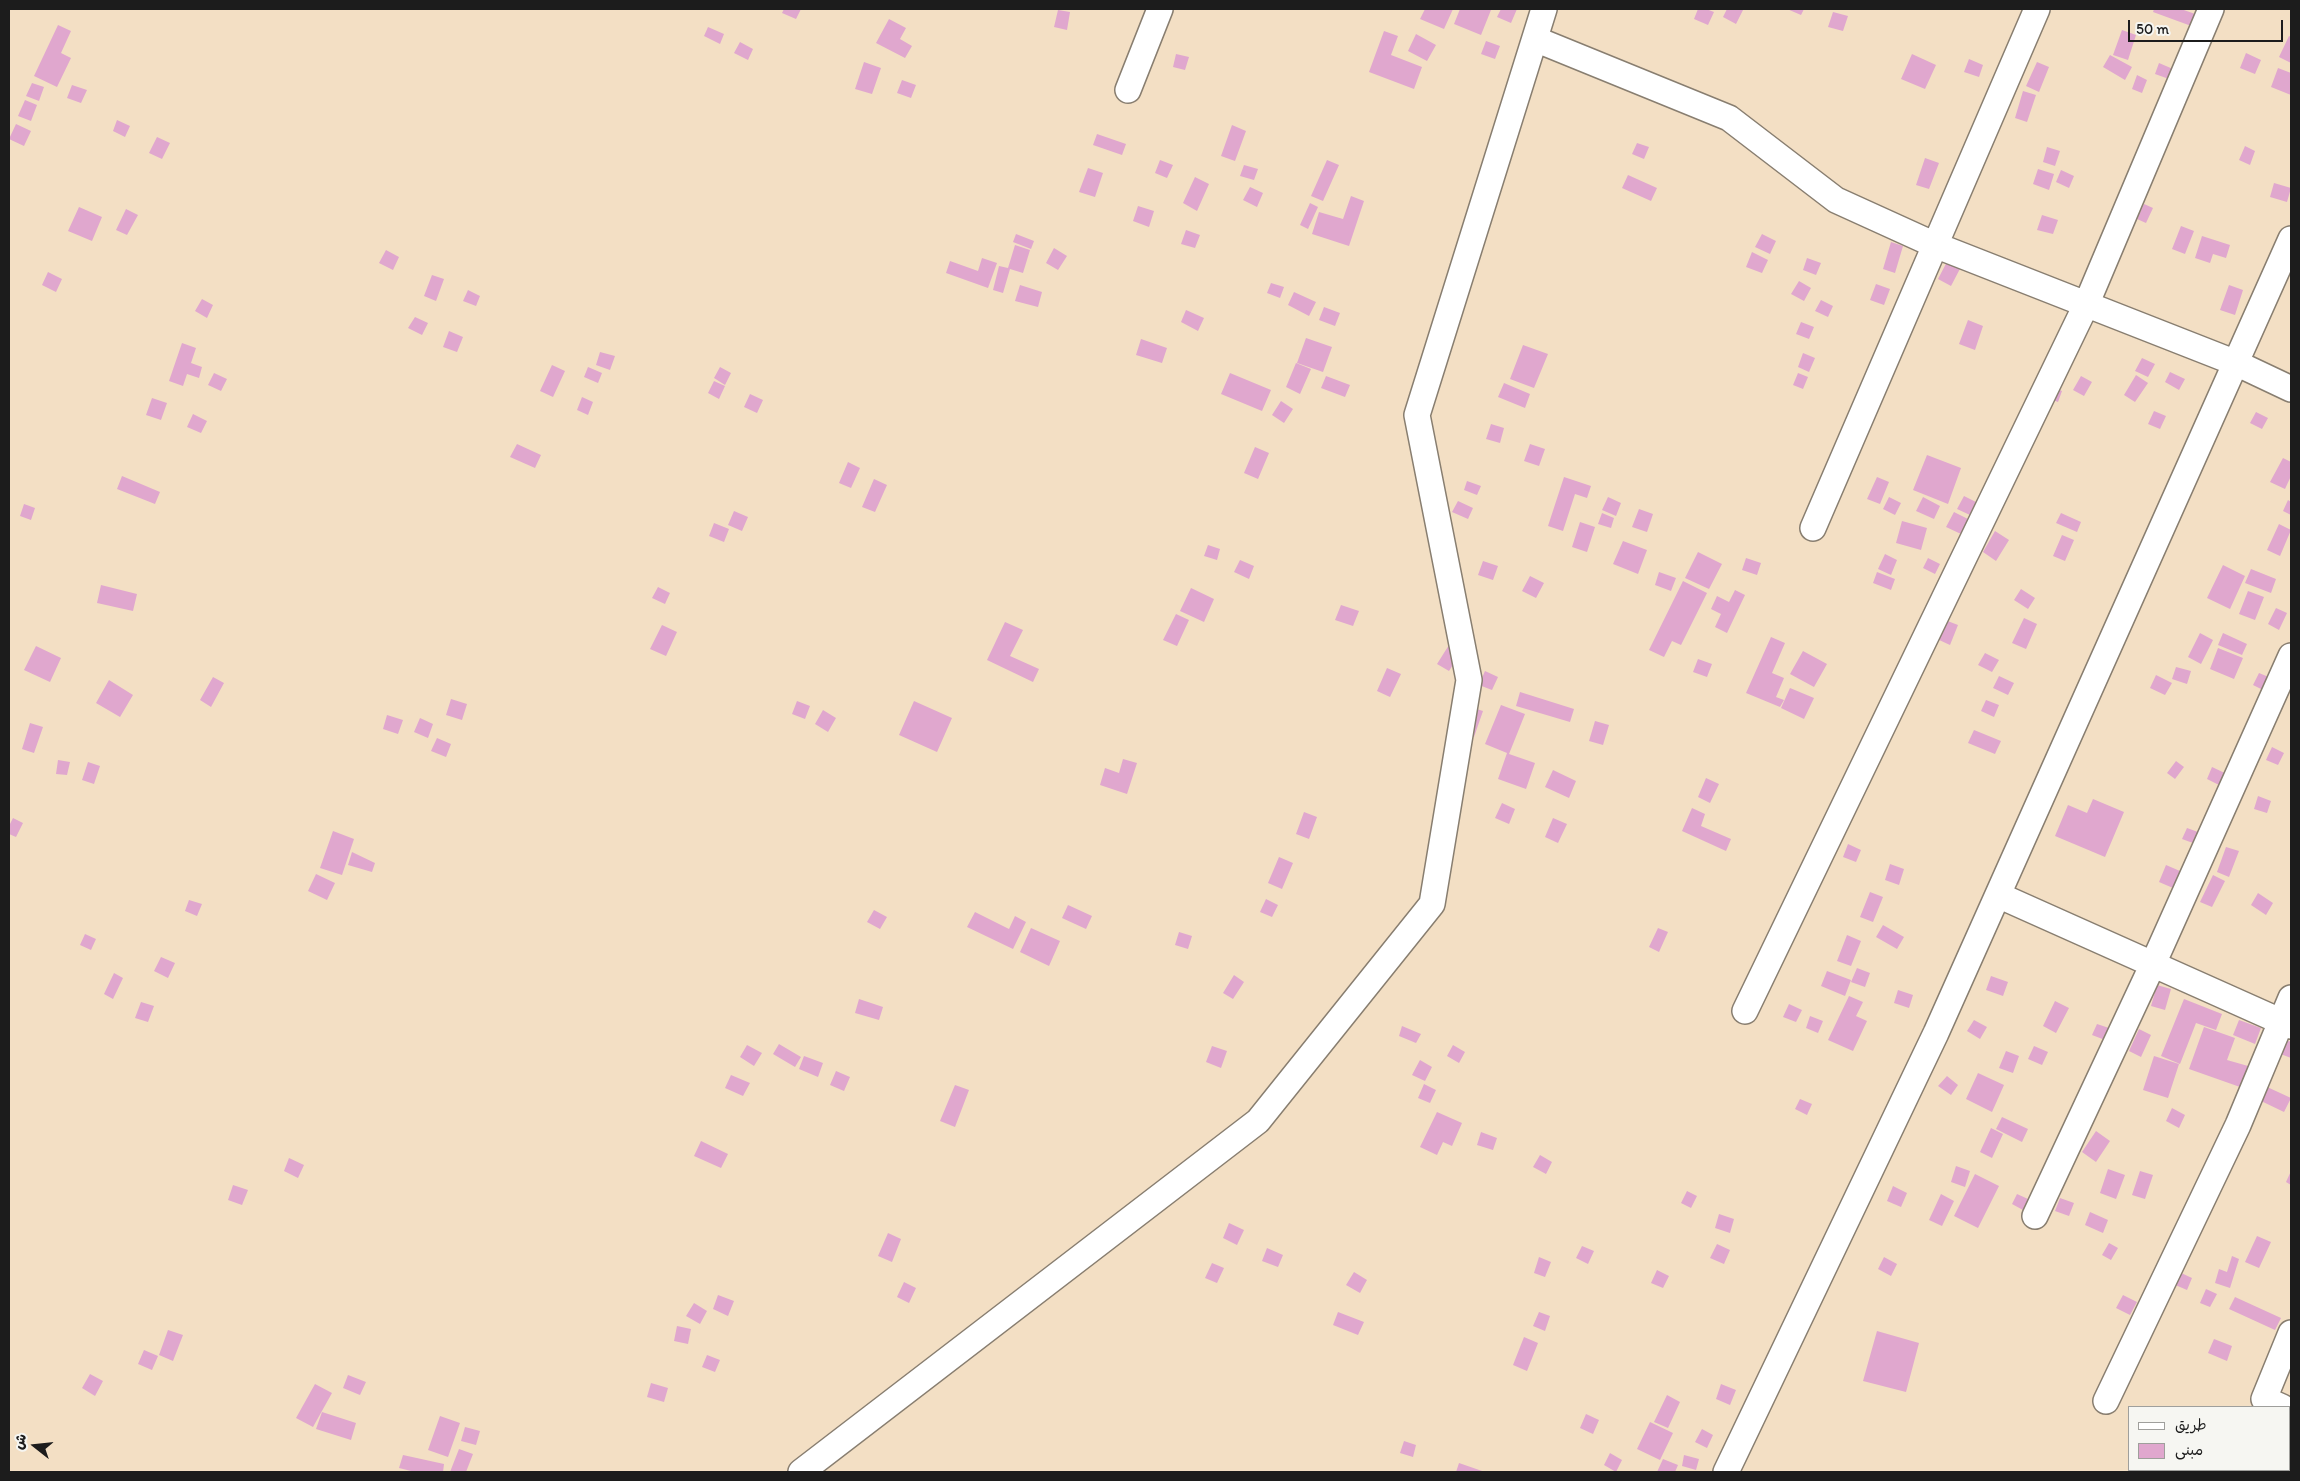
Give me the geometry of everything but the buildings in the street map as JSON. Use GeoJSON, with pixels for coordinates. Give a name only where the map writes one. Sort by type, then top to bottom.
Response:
{"type":"FeatureCollection","features":[{"type":"Feature","properties":{"kind":"street"},"geometry":{"type":"LineString","coordinates":[[1128,90],[1160,9]]}},
{"type":"Feature","properties":{"kind":"street"},"geometry":{"type":"LineString","coordinates":[[801,1472],[1258,1121],[1432,904],[1469,680],[1417,415],[1544,9]]}},
{"type":"Feature","properties":{"kind":"street"},"geometry":{"type":"LineString","coordinates":[[1813,528],[2037,9]]}},
{"type":"Feature","properties":{"kind":"street"},"geometry":{"type":"LineString","coordinates":[[1745,1011],[2086,305],[2212,9]]}},
{"type":"Feature","properties":{"kind":"street"},"geometry":{"type":"LineString","coordinates":[[1534,39],[1729,118],[1836,200],[1935,245],[2236,363],[2291,389]]}},
{"type":"Feature","properties":{"kind":"street"},"geometry":{"type":"LineString","coordinates":[[1726,1472],[1936,1033],[2291,239]]}},
{"type":"Feature","properties":{"kind":"street"},"geometry":{"type":"LineString","coordinates":[[2035,1216],[2153,964],[2291,656]]}},
{"type":"Feature","properties":{"kind":"street"},"geometry":{"type":"LineString","coordinates":[[1998,895],[2285,1024]]}},
{"type":"Feature","properties":{"kind":"street"},"geometry":{"type":"LineString","coordinates":[[2106,1401],[2285,1024],[2291,998]]}},
{"type":"Feature","properties":{"kind":"street"},"geometry":{"type":"LineString","coordinates":[[2280,1406],[2264,1398],[2291,1333]]}}]}
